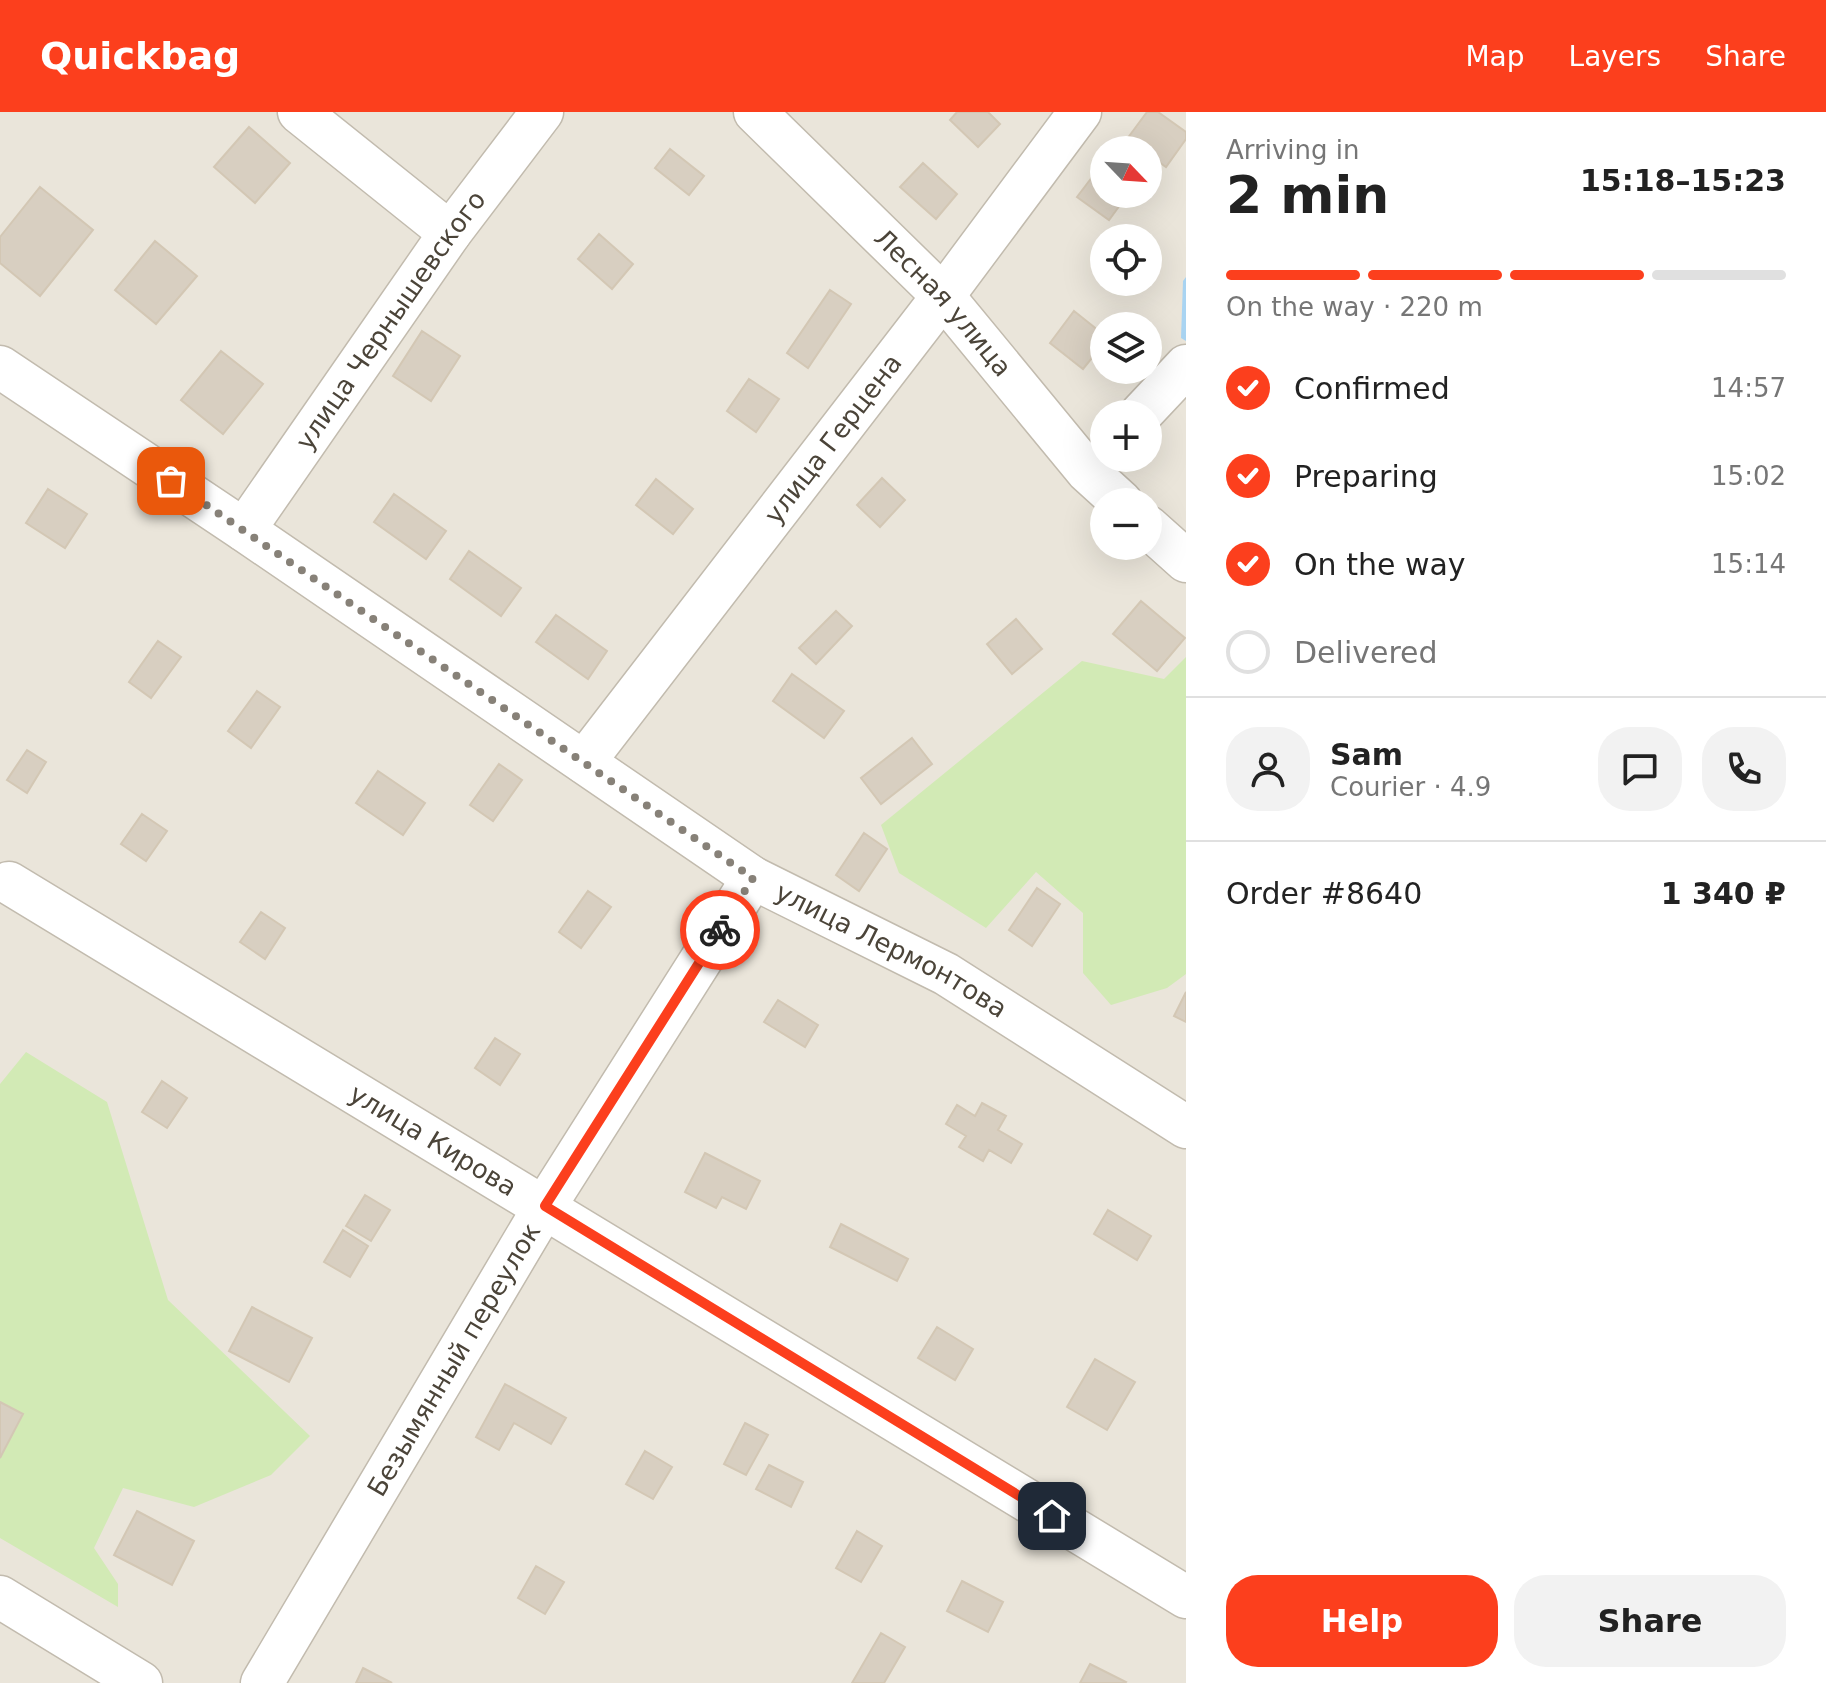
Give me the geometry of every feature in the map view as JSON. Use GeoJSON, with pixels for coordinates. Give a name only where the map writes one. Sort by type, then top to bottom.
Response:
{"type":"FeatureCollection","features":[{"type":"Feature","properties":{"kind":"street"},"geometry":{"type":"LineString","coordinates":[[299,112],[444,227]]}},
{"type":"Feature","properties":{"kind":"street","name":"улица Чернышевского"},"geometry":{"type":"LineString","coordinates":[[244,530],[444,227],[542,112]]}},
{"type":"Feature","properties":{"kind":"street","name":"Лесная улица"},"geometry":{"type":"LineString","coordinates":[[755,112],[943,296],[1090,457]]}},
{"type":"Feature","properties":{"kind":"street","name":"улица Герцена"},"geometry":{"type":"LineString","coordinates":[[584,762],[943,296],[1080,112]]}},
{"type":"Feature","properties":{"kind":"street"},"geometry":{"type":"LineString","coordinates":[[1154,400],[1186,366]]}},
{"type":"Feature","properties":{"kind":"street","name":"улица Лермонтова"},"geometry":{"type":"LineString","coordinates":[[0,367],[753,878],[946,974],[1186,1127]]}},
{"type":"Feature","properties":{"kind":"street"},"geometry":{"type":"LineString","coordinates":[[1162,540],[1186,561]]}},
{"type":"Feature","properties":{"kind":"street","name":"Безымянный переулок"},"geometry":{"type":"LineString","coordinates":[[262,1683],[545,1206],[753,878]]}},
{"type":"Feature","properties":{"kind":"street","name":"улица Кирова"},"geometry":{"type":"LineString","coordinates":[[9,883],[1186,1597]]}},
{"type":"Feature","properties":{"kind":"street"},"geometry":{"type":"LineString","coordinates":[[0,1597],[141,1683]]}},
{"type":"Feature","properties":{"kind":"shaded area"},"geometry":{"type":"Polygon","coordinates":[[[0,112],[1186,112],[1186,1683],[0,1683],[0,112]]]}},
{"type":"Feature","properties":{"kind":"green space"},"geometry":{"type":"Polygon","coordinates":[[[1186,657],[1186,974],[1167,988],[1111,1005],[1083,973],[1083,913],[1036,872],[986,928],[899,873],[881,825],[1082,661],[1164,679],[1186,657]]]}},
{"type":"Feature","properties":{"kind":"green space"},"geometry":{"type":"Polygon","coordinates":[[[26,1052],[107,1102],[168,1300],[310,1436],[271,1475],[194,1507],[123,1488],[94,1548],[118,1584],[118,1607],[0,1538],[0,1084],[26,1052]]]}},
{"type":"Feature","properties":{"kind":"water"},"geometry":{"type":"Polygon","coordinates":[[[1186,277],[1186,341],[1181,338],[1183,281],[1186,277]]]}},
{"type":"Feature","properties":{"kind":"building"},"geometry":{"type":"Polygon","coordinates":[[[957,112],[988,112],[1000,124],[978,147],[950,120],[957,112]]]}},
{"type":"Feature","properties":{"kind":"building"},"geometry":{"type":"Polygon","coordinates":[[[1147,112],[1158,112],[1186,132],[1186,139],[1166,167],[1162,164],[1162,136],[1129,136],[1147,112]]]}},
{"type":"Feature","properties":{"kind":"building"},"geometry":{"type":"Polygon","coordinates":[[[249,127],[290,163],[255,203],[214,167],[249,127]]]}},
{"type":"Feature","properties":{"kind":"building"},"geometry":{"type":"Polygon","coordinates":[[[670,149],[704,176],[689,195],[655,168],[670,149]]]}},
{"type":"Feature","properties":{"kind":"building"},"geometry":{"type":"Polygon","coordinates":[[[923,163],[957,194],[936,219],[900,187],[923,163]]]}},
{"type":"Feature","properties":{"kind":"building"},"geometry":{"type":"Polygon","coordinates":[[[1090,180],[1090,206],[1077,197],[1090,180]]]}},
{"type":"Feature","properties":{"kind":"building"},"geometry":{"type":"Polygon","coordinates":[[[40,187],[93,230],[40,296],[0,263],[0,237],[40,187]]]}},
{"type":"Feature","properties":{"kind":"building"},"geometry":{"type":"Polygon","coordinates":[[[1092,208],[1118,208],[1109,220],[1092,208]]]}},
{"type":"Feature","properties":{"kind":"building"},"geometry":{"type":"Polygon","coordinates":[[[599,234],[633,264],[612,289],[578,259],[599,234]]]}},
{"type":"Feature","properties":{"kind":"building"},"geometry":{"type":"Polygon","coordinates":[[[155,241],[197,276],[156,324],[115,290],[155,241]]]}},
{"type":"Feature","properties":{"kind":"building"},"geometry":{"type":"Polygon","coordinates":[[[830,290],[851,304],[808,368],[787,353],[830,290]]]}},
{"type":"Feature","properties":{"kind":"building"},"geometry":{"type":"Polygon","coordinates":[[[1074,311],[1090,324],[1090,360],[1083,369],[1050,343],[1074,311]]]}},
{"type":"Feature","properties":{"kind":"building"},"geometry":{"type":"Polygon","coordinates":[[[422,331],[460,356],[431,401],[393,376],[422,331]]]}},
{"type":"Feature","properties":{"kind":"building"},"geometry":{"type":"Polygon","coordinates":[[[221,351],[263,384],[223,434],[181,400],[221,351]]]}},
{"type":"Feature","properties":{"kind":"building"},"geometry":{"type":"Polygon","coordinates":[[[749,379],[779,399],[756,432],[727,411],[749,379]]]}},
{"type":"Feature","properties":{"kind":"building"},"geometry":{"type":"Polygon","coordinates":[[[882,478],[905,500],[880,527],[857,505],[882,478]]]}},
{"type":"Feature","properties":{"kind":"building"},"geometry":{"type":"Polygon","coordinates":[[[656,479],[693,509],[673,534],[636,505],[656,479]]]}},
{"type":"Feature","properties":{"kind":"building"},"geometry":{"type":"Polygon","coordinates":[[[48,489],[87,514],[65,548],[26,523],[48,489]]]}},
{"type":"Feature","properties":{"kind":"building"},"geometry":{"type":"Polygon","coordinates":[[[394,494],[446,531],[426,559],[374,522],[394,494]]]}},
{"type":"Feature","properties":{"kind":"building"},"geometry":{"type":"Polygon","coordinates":[[[469,551],[521,588],[501,616],[450,579],[469,551]]]}},
{"type":"Feature","properties":{"kind":"building"},"geometry":{"type":"Polygon","coordinates":[[[1141,601],[1185,638],[1157,671],[1113,634],[1141,601]]]}},
{"type":"Feature","properties":{"kind":"building"},"geometry":{"type":"Polygon","coordinates":[[[836,611],[852,626],[816,664],[799,648],[836,611]]]}},
{"type":"Feature","properties":{"kind":"building"},"geometry":{"type":"Polygon","coordinates":[[[556,615],[607,651],[588,679],[536,642],[556,615]]]}},
{"type":"Feature","properties":{"kind":"building"},"geometry":{"type":"Polygon","coordinates":[[[1016,619],[1042,649],[1012,674],[987,644],[1016,619]]]}},
{"type":"Feature","properties":{"kind":"building"},"geometry":{"type":"Polygon","coordinates":[[[158,641],[181,657],[151,698],[129,682],[158,641]]]}},
{"type":"Feature","properties":{"kind":"building"},"geometry":{"type":"Polygon","coordinates":[[[792,674],[844,711],[824,738],[773,701],[792,674]]]}},
{"type":"Feature","properties":{"kind":"building"},"geometry":{"type":"Polygon","coordinates":[[[257,691],[280,707],[251,748],[228,731],[257,691]]]}},
{"type":"Feature","properties":{"kind":"building"},"geometry":{"type":"Polygon","coordinates":[[[912,738],[932,764],[881,804],[861,778],[912,738]]]}},
{"type":"Feature","properties":{"kind":"building"},"geometry":{"type":"Polygon","coordinates":[[[27,750],[46,762],[27,793],[7,780],[27,750]]]}},
{"type":"Feature","properties":{"kind":"building"},"geometry":{"type":"Polygon","coordinates":[[[499,764],[522,780],[493,821],[470,805],[499,764]]]}},
{"type":"Feature","properties":{"kind":"building"},"geometry":{"type":"Polygon","coordinates":[[[378,771],[425,803],[403,835],[356,803],[378,771]]]}},
{"type":"Feature","properties":{"kind":"building"},"geometry":{"type":"Polygon","coordinates":[[[142,814],[167,831],[146,861],[121,844],[142,814]]]}},
{"type":"Feature","properties":{"kind":"building"},"geometry":{"type":"Polygon","coordinates":[[[864,833],[887,849],[859,891],[836,875],[864,833]]]}},
{"type":"Feature","properties":{"kind":"building"},"geometry":{"type":"Polygon","coordinates":[[[1037,888],[1060,904],[1032,946],[1009,930],[1037,888]]]}},
{"type":"Feature","properties":{"kind":"building"},"geometry":{"type":"Polygon","coordinates":[[[588,891],[611,907],[581,948],[559,932],[588,891]]]}},
{"type":"Feature","properties":{"kind":"building"},"geometry":{"type":"Polygon","coordinates":[[[261,912],[285,928],[265,959],[240,942],[261,912]]]}},
{"type":"Feature","properties":{"kind":"building"},"geometry":{"type":"Polygon","coordinates":[[[1186,992],[1186,1022],[1174,1016],[1186,992]]]}},
{"type":"Feature","properties":{"kind":"building"},"geometry":{"type":"Polygon","coordinates":[[[778,1000],[818,1025],[805,1047],[764,1022],[778,1000]]]}},
{"type":"Feature","properties":{"kind":"building"},"geometry":{"type":"Polygon","coordinates":[[[495,1038],[520,1054],[500,1085],[475,1068],[495,1038]]]}},
{"type":"Feature","properties":{"kind":"building"},"geometry":{"type":"Polygon","coordinates":[[[162,1081],[187,1098],[167,1128],[142,1112],[162,1081]]]}},
{"type":"Feature","properties":{"kind":"building"},"geometry":{"type":"Polygon","coordinates":[[[982,1103],[1006,1116],[998,1130],[1022,1144],[1011,1163],[989,1150],[983,1161],[959,1147],[966,1136],[946,1124],[957,1105],[975,1116],[982,1103]]]}},
{"type":"Feature","properties":{"kind":"building"},"geometry":{"type":"Polygon","coordinates":[[[705,1153],[760,1181],[746,1209],[722,1197],[716,1208],[685,1192],[705,1153]]]}},
{"type":"Feature","properties":{"kind":"building"},"geometry":{"type":"Polygon","coordinates":[[[365,1195],[390,1210],[371,1241],[346,1226],[365,1195]]]}},
{"type":"Feature","properties":{"kind":"building"},"geometry":{"type":"Polygon","coordinates":[[[1108,1210],[1151,1236],[1137,1260],[1094,1234],[1108,1210]]]}},
{"type":"Feature","properties":{"kind":"building"},"geometry":{"type":"Polygon","coordinates":[[[841,1224],[908,1259],[897,1281],[830,1247],[841,1224]]]}},
{"type":"Feature","properties":{"kind":"building"},"geometry":{"type":"Polygon","coordinates":[[[343,1230],[368,1246],[350,1277],[324,1262],[343,1230]]]}},
{"type":"Feature","properties":{"kind":"building"},"geometry":{"type":"Polygon","coordinates":[[[252,1307],[312,1338],[289,1382],[229,1351],[252,1307]]]}},
{"type":"Feature","properties":{"kind":"building"},"geometry":{"type":"Polygon","coordinates":[[[937,1327],[973,1349],[955,1380],[918,1358],[937,1327]]]}},
{"type":"Feature","properties":{"kind":"building"},"geometry":{"type":"Polygon","coordinates":[[[1095,1359],[1135,1382],[1107,1430],[1067,1407],[1095,1359]]]}},
{"type":"Feature","properties":{"kind":"building"},"geometry":{"type":"Polygon","coordinates":[[[505,1384],[566,1418],[551,1444],[514,1423],[499,1450],[476,1437],[505,1384]]]}},
{"type":"Feature","properties":{"kind":"building"},"geometry":{"type":"Polygon","coordinates":[[[0,1402],[23,1414],[0,1458],[0,1402]]]}},
{"type":"Feature","properties":{"kind":"building"},"geometry":{"type":"Polygon","coordinates":[[[745,1423],[768,1435],[746,1475],[724,1464],[745,1423]]]}},
{"type":"Feature","properties":{"kind":"building"},"geometry":{"type":"Polygon","coordinates":[[[645,1451],[672,1467],[653,1499],[626,1484],[645,1451]]]}},
{"type":"Feature","properties":{"kind":"building"},"geometry":{"type":"Polygon","coordinates":[[[769,1465],[803,1482],[791,1507],[756,1489],[769,1465]]]}},
{"type":"Feature","properties":{"kind":"building"},"geometry":{"type":"Polygon","coordinates":[[[137,1511],[194,1541],[172,1585],[114,1555],[137,1511]]]}},
{"type":"Feature","properties":{"kind":"building"},"geometry":{"type":"Polygon","coordinates":[[[857,1531],[882,1546],[861,1582],[836,1568],[857,1531]]]}},
{"type":"Feature","properties":{"kind":"building"},"geometry":{"type":"Polygon","coordinates":[[[536,1566],[564,1582],[545,1614],[518,1598],[536,1566]]]}},
{"type":"Feature","properties":{"kind":"building"},"geometry":{"type":"Polygon","coordinates":[[[962,1581],[1003,1602],[988,1632],[947,1611],[962,1581]]]}},
{"type":"Feature","properties":{"kind":"building"},"geometry":{"type":"Polygon","coordinates":[[[881,1633],[905,1647],[884,1683],[852,1683],[881,1633]]]}},
{"type":"Feature","properties":{"kind":"building"},"geometry":{"type":"Polygon","coordinates":[[[1090,1664],[1126,1682],[1080,1683],[1090,1664]]]}},
{"type":"Feature","properties":{"kind":"building"},"geometry":{"type":"Polygon","coordinates":[[[363,1668],[392,1683],[356,1683],[363,1668]]]}},
{"type":"Feature","properties":{"kind":"way so far"},"geometry":{"type":"LineString","coordinates":[[171,481],[753,878],[720,930]]}},
{"type":"Feature","properties":{"kind":"route"},"geometry":{"type":"LineString","coordinates":[[720,930],[545,1206],[1052,1516]]}}]}
